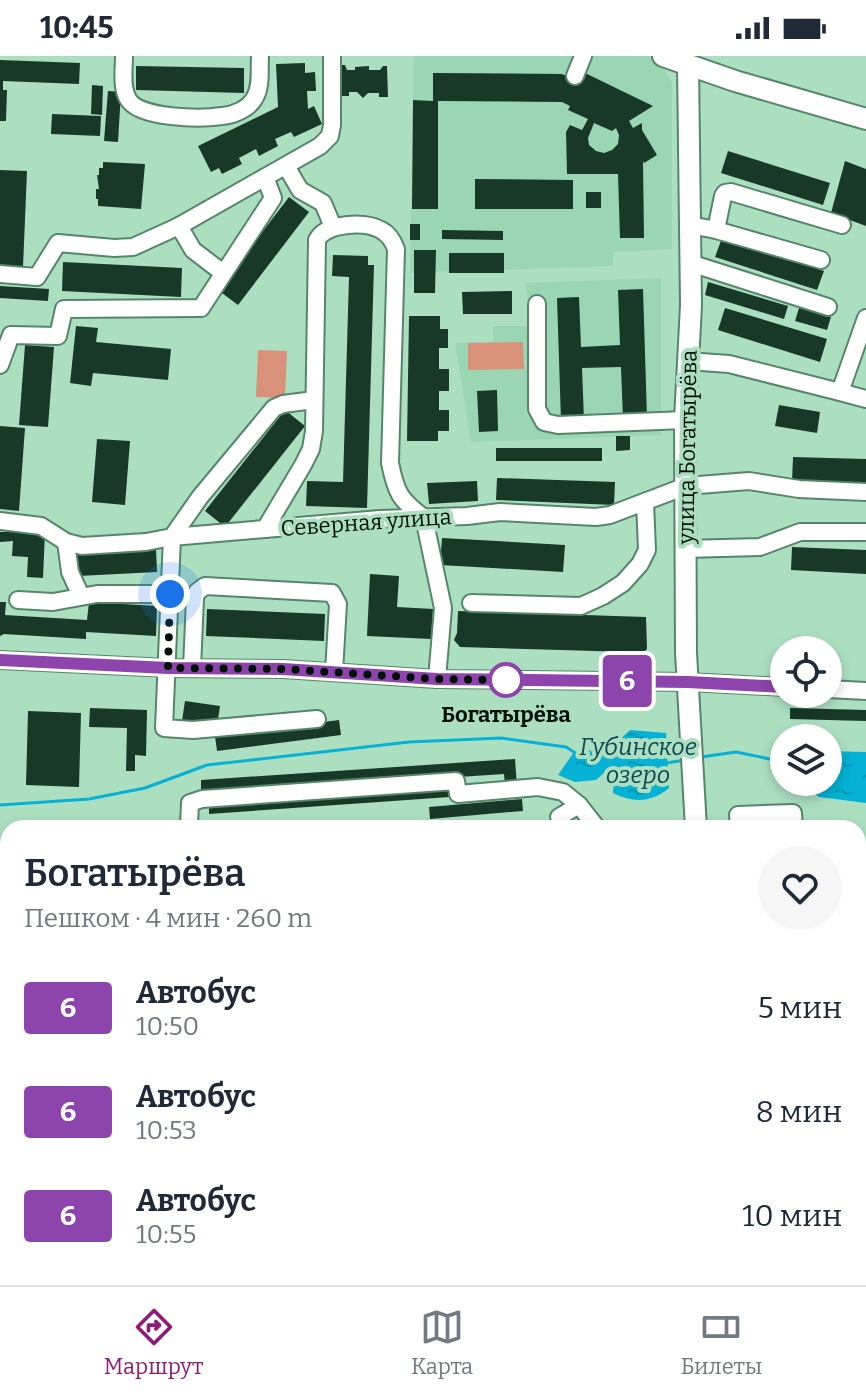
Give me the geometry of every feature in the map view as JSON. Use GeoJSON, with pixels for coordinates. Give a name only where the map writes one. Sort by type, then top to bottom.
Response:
{"type":"FeatureCollection","features":[{"type":"Feature","properties":{"kind":"main road"},"geometry":{"type":"LineString","coordinates":[[663,56],[866,119]]}},
{"type":"Feature","properties":{"kind":"main road","name":"улица Богатырёва"},"geometry":{"type":"LineString","coordinates":[[688,65],[691,305],[685,420],[685,549],[689,724],[695,820]]}},
{"type":"Feature","properties":{"kind":"street"},"geometry":{"type":"LineString","coordinates":[[124,56],[127,99],[137,110],[149,114],[223,117],[247,107],[255,99],[259,86],[260,56]]}},
{"type":"Feature","properties":{"kind":"street"},"geometry":{"type":"LineString","coordinates":[[0,274],[37,277],[58,243],[123,248],[179,226],[320,146],[330,136],[332,125],[332,56]]}},
{"type":"Feature","properties":{"kind":"street"},"geometry":{"type":"LineString","coordinates":[[575,76],[583,56]]}},
{"type":"Feature","properties":{"kind":"street"},"geometry":{"type":"LineString","coordinates":[[286,166],[300,190],[323,203],[333,227]]}},
{"type":"Feature","properties":{"kind":"street"},"geometry":{"type":"LineString","coordinates":[[0,365],[11,335],[58,336],[64,309],[201,308],[273,198],[265,177]]}},
{"type":"Feature","properties":{"kind":"street"},"geometry":{"type":"LineString","coordinates":[[716,230],[723,196],[731,192],[842,225]]}},
{"type":"Feature","properties":{"kind":"street"},"geometry":{"type":"LineString","coordinates":[[690,225],[821,260]]}},
{"type":"Feature","properties":{"kind":"street"},"geometry":{"type":"LineString","coordinates":[[179,226],[193,250],[223,273]]}},
{"type":"Feature","properties":{"kind":"street"},"geometry":{"type":"LineString","coordinates":[[265,529],[311,449],[316,246],[320,235],[333,227],[373,227],[392,239],[396,249],[390,463],[395,487],[403,503],[424,518],[443,608],[437,679]]}},
{"type":"Feature","properties":{"kind":"street"},"geometry":{"type":"LineString","coordinates":[[690,263],[828,307]]}},
{"type":"Feature","properties":{"kind":"street"},"geometry":{"type":"LineString","coordinates":[[537,304],[537,409],[544,422],[558,425],[685,420]]}},
{"type":"Feature","properties":{"kind":"street"},"geometry":{"type":"LineString","coordinates":[[840,392],[866,318]]}},
{"type":"Feature","properties":{"kind":"street"},"geometry":{"type":"LineString","coordinates":[[687,361],[729,364],[866,399]]}},
{"type":"Feature","properties":{"kind":"street"},"geometry":{"type":"LineString","coordinates":[[314,400],[274,408],[200,497],[172,537],[164,728],[193,730],[317,719]]}},
{"type":"Feature","properties":{"kind":"street","name":"Северная улица"},"geometry":{"type":"LineString","coordinates":[[66,542],[74,545],[146,542],[172,537],[380,519],[500,512],[596,517],[610,515],[686,486],[749,481],[799,489],[866,492]]}},
{"type":"Feature","properties":{"kind":"street"},"geometry":{"type":"LineString","coordinates":[[471,603],[581,606],[603,596],[623,583],[640,564],[647,550],[645,502]]}},
{"type":"Feature","properties":{"kind":"street"},"geometry":{"type":"LineString","coordinates":[[0,521],[41,526],[66,542],[70,572],[81,596]]}},
{"type":"Feature","properties":{"kind":"street"},"geometry":{"type":"LineString","coordinates":[[685,549],[760,547],[800,532],[866,532]]}},
{"type":"Feature","properties":{"kind":"street"},"geometry":{"type":"LineString","coordinates":[[192,668],[195,598],[205,586],[332,593],[338,604],[334,672]]}},
{"type":"Feature","properties":{"kind":"street"},"geometry":{"type":"LineString","coordinates":[[18,600],[53,602],[97,594],[170,594]]}},
{"type":"Feature","properties":{"kind":"street"},"geometry":{"type":"LineString","coordinates":[[0,660],[334,672],[437,679],[688,682],[770,686]]}},
{"type":"Feature","properties":{"kind":"street"},"geometry":{"type":"LineString","coordinates":[[842,690],[866,691]]}},
{"type":"Feature","properties":{"kind":"street"},"geometry":{"type":"LineString","coordinates":[[189,820],[190,803],[202,799],[456,781],[458,794],[538,787],[563,792],[591,820]]}},
{"type":"Feature","properties":{"kind":"street"},"geometry":{"type":"LineString","coordinates":[[559,817],[579,805]]}},
{"type":"Feature","properties":{"kind":"street"},"geometry":{"type":"LineString","coordinates":[[738,820],[738,815],[793,813],[793,820]]}},
{"type":"Feature","properties":{"kind":"shaded area"},"geometry":{"type":"Polygon","coordinates":[[[414,56],[650,56],[659,61],[672,82],[672,249],[614,252],[613,266],[410,273],[414,56]]]}},
{"type":"Feature","properties":{"kind":"shaded area"},"geometry":{"type":"Polygon","coordinates":[[[661,278],[661,435],[471,442],[455,343],[493,342],[493,326],[531,326],[525,283],[661,278]]]}},
{"type":"Feature","properties":{"kind":"shaded area"},"geometry":{"type":"Polygon","coordinates":[[[523,342],[524,369],[468,370],[468,343],[523,342]]]}},
{"type":"Feature","properties":{"kind":"shaded area"},"geometry":{"type":"Polygon","coordinates":[[[258,350],[287,351],[285,398],[256,397],[258,350]]]}},
{"type":"Feature","properties":{"kind":"water","name":"Губинское озеро"},"geometry":{"type":"Polygon","coordinates":[[[630,730],[666,733],[669,788],[662,793],[649,799],[628,799],[613,793],[614,778],[605,772],[596,780],[575,782],[558,775],[574,752],[588,750],[603,755],[630,730]]]}},
{"type":"Feature","properties":{"kind":"water"},"geometry":{"type":"Polygon","coordinates":[[[842,751],[866,752],[866,803],[819,797],[842,796],[842,751]]]}},
{"type":"Feature","properties":{"kind":"building"},"geometry":{"type":"Polygon","coordinates":[[[0,60],[80,63],[79,84],[3,81],[3,90],[7,90],[6,121],[0,121],[0,60]]]}},
{"type":"Feature","properties":{"kind":"building"},"geometry":{"type":"Polygon","coordinates":[[[305,63],[305,73],[315,72],[316,91],[307,91],[308,109],[314,106],[322,124],[294,137],[291,132],[275,139],[278,146],[259,156],[256,149],[239,158],[242,164],[222,174],[219,168],[211,172],[198,146],[278,107],[276,64],[305,63]]]}},
{"type":"Feature","properties":{"kind":"building"},"geometry":{"type":"Polygon","coordinates":[[[339,65],[345,65],[347,70],[369,66],[369,70],[380,70],[387,66],[388,97],[368,93],[363,98],[357,92],[338,96],[339,65]]]}},
{"type":"Feature","properties":{"kind":"building"},"geometry":{"type":"Polygon","coordinates":[[[136,66],[244,68],[244,93],[136,90],[136,66]]]}},
{"type":"Feature","properties":{"kind":"building"},"geometry":{"type":"Polygon","coordinates":[[[433,73],[562,74],[581,83],[585,73],[653,106],[629,121],[633,128],[642,123],[642,130],[657,155],[643,161],[644,238],[620,238],[618,174],[567,174],[566,132],[570,125],[582,130],[588,119],[568,110],[570,106],[562,102],[438,101],[438,209],[412,209],[413,100],[433,101],[433,73]],[[594,123],[588,138],[589,145],[604,153],[612,150],[618,144],[619,135],[616,128],[612,131],[594,123]]]}},
{"type":"Feature","properties":{"kind":"building"},"geometry":{"type":"Polygon","coordinates":[[[92,85],[103,86],[102,115],[91,114],[92,85]]]}},
{"type":"Feature","properties":{"kind":"building"},"geometry":{"type":"Polygon","coordinates":[[[108,91],[121,92],[118,142],[104,141],[108,91]]]}},
{"type":"Feature","properties":{"kind":"building"},"geometry":{"type":"Polygon","coordinates":[[[52,114],[101,116],[100,136],[51,134],[52,114]]]}},
{"type":"Feature","properties":{"kind":"building"},"geometry":{"type":"Polygon","coordinates":[[[728,151],[830,183],[823,205],[721,173],[728,151]]]}},
{"type":"Feature","properties":{"kind":"building"},"geometry":{"type":"Polygon","coordinates":[[[845,161],[866,169],[866,226],[831,213],[845,161]]]}},
{"type":"Feature","properties":{"kind":"building"},"geometry":{"type":"Polygon","coordinates":[[[103,162],[145,164],[141,209],[98,206],[97,175],[99,168],[103,168],[103,162]]]}},
{"type":"Feature","properties":{"kind":"building"},"geometry":{"type":"Polygon","coordinates":[[[0,170],[27,171],[23,267],[0,266],[0,170]]]}},
{"type":"Feature","properties":{"kind":"building"},"geometry":{"type":"Polygon","coordinates":[[[475,179],[573,180],[573,209],[475,209],[475,179]]]}},
{"type":"Feature","properties":{"kind":"building"},"geometry":{"type":"Polygon","coordinates":[[[586,192],[601,192],[601,208],[586,208],[586,192]]]}},
{"type":"Feature","properties":{"kind":"building"},"geometry":{"type":"Polygon","coordinates":[[[289,197],[309,212],[238,305],[218,290],[289,197]]]}},
{"type":"Feature","properties":{"kind":"building"},"geometry":{"type":"Polygon","coordinates":[[[410,224],[420,224],[420,240],[410,240],[410,224]]]}},
{"type":"Feature","properties":{"kind":"building"},"geometry":{"type":"Polygon","coordinates":[[[442,230],[503,231],[503,240],[442,239],[442,230]]]}},
{"type":"Feature","properties":{"kind":"building"},"geometry":{"type":"Polygon","coordinates":[[[722,238],[824,271],[817,290],[715,257],[722,238]]]}},
{"type":"Feature","properties":{"kind":"building"},"geometry":{"type":"Polygon","coordinates":[[[414,250],[436,250],[435,293],[414,293],[414,250]]]}},
{"type":"Feature","properties":{"kind":"building"},"geometry":{"type":"Polygon","coordinates":[[[449,253],[504,253],[504,273],[449,273],[449,253]]]}},
{"type":"Feature","properties":{"kind":"building"},"geometry":{"type":"Polygon","coordinates":[[[333,255],[368,256],[368,265],[374,265],[367,508],[306,506],[307,481],[343,482],[349,277],[332,276],[333,255]]]}},
{"type":"Feature","properties":{"kind":"building"},"geometry":{"type":"Polygon","coordinates":[[[63,262],[182,268],[181,297],[62,291],[63,262]]]}},
{"type":"Feature","properties":{"kind":"building"},"geometry":{"type":"Polygon","coordinates":[[[708,282],[788,306],[784,319],[705,295],[708,282]]]}},
{"type":"Feature","properties":{"kind":"building"},"geometry":{"type":"Polygon","coordinates":[[[0,286],[49,289],[48,301],[0,298],[0,286]]]}},
{"type":"Feature","properties":{"kind":"building"},"geometry":{"type":"Polygon","coordinates":[[[643,289],[647,418],[623,419],[621,367],[582,368],[584,420],[561,421],[557,298],[579,297],[581,347],[620,345],[618,290],[643,289]]]}},
{"type":"Feature","properties":{"kind":"building"},"geometry":{"type":"Polygon","coordinates":[[[512,291],[512,314],[463,314],[462,292],[512,291]]]}},
{"type":"Feature","properties":{"kind":"building"},"geometry":{"type":"Polygon","coordinates":[[[725,308],[827,339],[820,362],[718,330],[725,308]]]}},
{"type":"Feature","properties":{"kind":"building"},"geometry":{"type":"Polygon","coordinates":[[[799,308],[831,317],[827,330],[795,321],[799,308]]]}},
{"type":"Feature","properties":{"kind":"building"},"geometry":{"type":"Polygon","coordinates":[[[409,316],[440,316],[440,329],[448,329],[448,348],[439,348],[439,369],[449,369],[449,391],[439,391],[439,410],[449,410],[449,431],[438,431],[438,441],[407,441],[409,316]]]}},
{"type":"Feature","properties":{"kind":"building"},"geometry":{"type":"Polygon","coordinates":[[[76,326],[98,328],[96,342],[171,349],[168,380],[93,373],[91,386],[70,383],[76,326]]]}},
{"type":"Feature","properties":{"kind":"building"},"geometry":{"type":"Polygon","coordinates":[[[25,345],[54,347],[48,427],[19,425],[25,345]]]}},
{"type":"Feature","properties":{"kind":"building"},"geometry":{"type":"Polygon","coordinates":[[[497,390],[498,431],[479,432],[477,391],[497,390]]]}},
{"type":"Feature","properties":{"kind":"building"},"geometry":{"type":"Polygon","coordinates":[[[779,405],[820,412],[817,433],[775,426],[779,405]]]}},
{"type":"Feature","properties":{"kind":"building"},"geometry":{"type":"Polygon","coordinates":[[[285,410],[305,426],[225,527],[205,511],[285,410]]]}},
{"type":"Feature","properties":{"kind":"building"},"geometry":{"type":"Polygon","coordinates":[[[0,426],[25,428],[19,511],[0,509],[0,426]]]}},
{"type":"Feature","properties":{"kind":"building"},"geometry":{"type":"Polygon","coordinates":[[[616,436],[630,436],[630,450],[616,451],[616,436]]]}},
{"type":"Feature","properties":{"kind":"building"},"geometry":{"type":"Polygon","coordinates":[[[97,439],[130,441],[125,505],[92,502],[97,439]]]}},
{"type":"Feature","properties":{"kind":"building"},"geometry":{"type":"Polygon","coordinates":[[[496,448],[602,448],[602,461],[496,461],[496,448]]]}},
{"type":"Feature","properties":{"kind":"building"},"geometry":{"type":"Polygon","coordinates":[[[793,457],[866,459],[866,483],[792,481],[793,457]]]}},
{"type":"Feature","properties":{"kind":"building"},"geometry":{"type":"Polygon","coordinates":[[[497,478],[615,482],[614,505],[496,500],[497,478]]]}},
{"type":"Feature","properties":{"kind":"building"},"geometry":{"type":"Polygon","coordinates":[[[477,481],[478,501],[429,504],[427,483],[477,481]]]}},
{"type":"Feature","properties":{"kind":"building"},"geometry":{"type":"Polygon","coordinates":[[[0,532],[45,532],[43,578],[27,577],[28,557],[12,556],[13,541],[0,542],[0,532]]]}},
{"type":"Feature","properties":{"kind":"building"},"geometry":{"type":"Polygon","coordinates":[[[442,538],[565,545],[563,572],[440,565],[442,538]]]}},
{"type":"Feature","properties":{"kind":"building"},"geometry":{"type":"Polygon","coordinates":[[[792,547],[866,550],[866,574],[791,570],[792,547]]]}},
{"type":"Feature","properties":{"kind":"building"},"geometry":{"type":"Polygon","coordinates":[[[156,549],[157,572],[78,576],[77,552],[156,549]]]}},
{"type":"Feature","properties":{"kind":"building"},"geometry":{"type":"Polygon","coordinates":[[[370,574],[399,576],[397,607],[433,609],[431,639],[367,636],[370,574]]]}},
{"type":"Feature","properties":{"kind":"building"},"geometry":{"type":"Polygon","coordinates":[[[0,602],[6,602],[5,615],[87,620],[89,602],[157,606],[156,636],[86,632],[86,639],[0,636],[0,602]]]}},
{"type":"Feature","properties":{"kind":"building"},"geometry":{"type":"Polygon","coordinates":[[[207,609],[325,614],[324,641],[206,636],[207,609]]]}},
{"type":"Feature","properties":{"kind":"building"},"geometry":{"type":"Polygon","coordinates":[[[458,611],[646,617],[647,649],[641,655],[635,655],[630,652],[460,647],[454,640],[458,611]]]}},
{"type":"Feature","properties":{"kind":"building"},"geometry":{"type":"Polygon","coordinates":[[[185,701],[220,706],[217,726],[182,721],[185,701]]]}},
{"type":"Feature","properties":{"kind":"building"},"geometry":{"type":"Polygon","coordinates":[[[90,708],[147,710],[146,756],[135,755],[135,771],[126,771],[127,728],[89,727],[90,708]]]}},
{"type":"Feature","properties":{"kind":"building"},"geometry":{"type":"Polygon","coordinates":[[[790,708],[866,710],[866,721],[790,719],[790,708]]]}},
{"type":"Feature","properties":{"kind":"building"},"geometry":{"type":"Polygon","coordinates":[[[28,711],[81,713],[79,787],[26,785],[28,711]]]}},
{"type":"Feature","properties":{"kind":"building"},"geometry":{"type":"Polygon","coordinates":[[[339,720],[341,735],[217,751],[215,736],[339,720]]]}},
{"type":"Feature","properties":{"kind":"building"},"geometry":{"type":"Polygon","coordinates":[[[515,759],[517,786],[505,787],[504,774],[201,794],[201,780],[515,759]]]}},
{"type":"Feature","properties":{"kind":"building"},"geometry":{"type":"Polygon","coordinates":[[[449,787],[450,797],[209,814],[209,803],[449,787]]]}},
{"type":"Feature","properties":{"kind":"building"},"geometry":{"type":"Polygon","coordinates":[[[522,799],[523,811],[430,819],[429,807],[522,799]]]}},
{"type":"Feature","properties":{"kind":"waterway"},"geometry":{"type":"LineString","coordinates":[[0,805],[89,799],[145,788],[207,765],[409,742],[501,738],[566,747],[577,754]]}},
{"type":"Feature","properties":{"kind":"waterway"},"geometry":{"type":"LineString","coordinates":[[701,757],[736,752],[770,759]]}},
{"type":"Feature","properties":{"kind":"waterway"},"geometry":{"type":"LineString","coordinates":[[666,763],[686,760]]}},
{"type":"Feature","properties":{"kind":"bus line","name":"6"},"geometry":{"type":"LineString","coordinates":[[0,660],[168,668],[283,669],[437,679],[688,682],[770,686]]}},
{"type":"Feature","properties":{"kind":"place","name":"Богатырёва"},"geometry":{"type":"Point","coordinates":[506,680]}},
{"type":"Feature","properties":{"kind":"route"},"geometry":{"type":"LineString","coordinates":[[170,594],[168,668],[283,669],[437,679],[506,680]]}}]}
